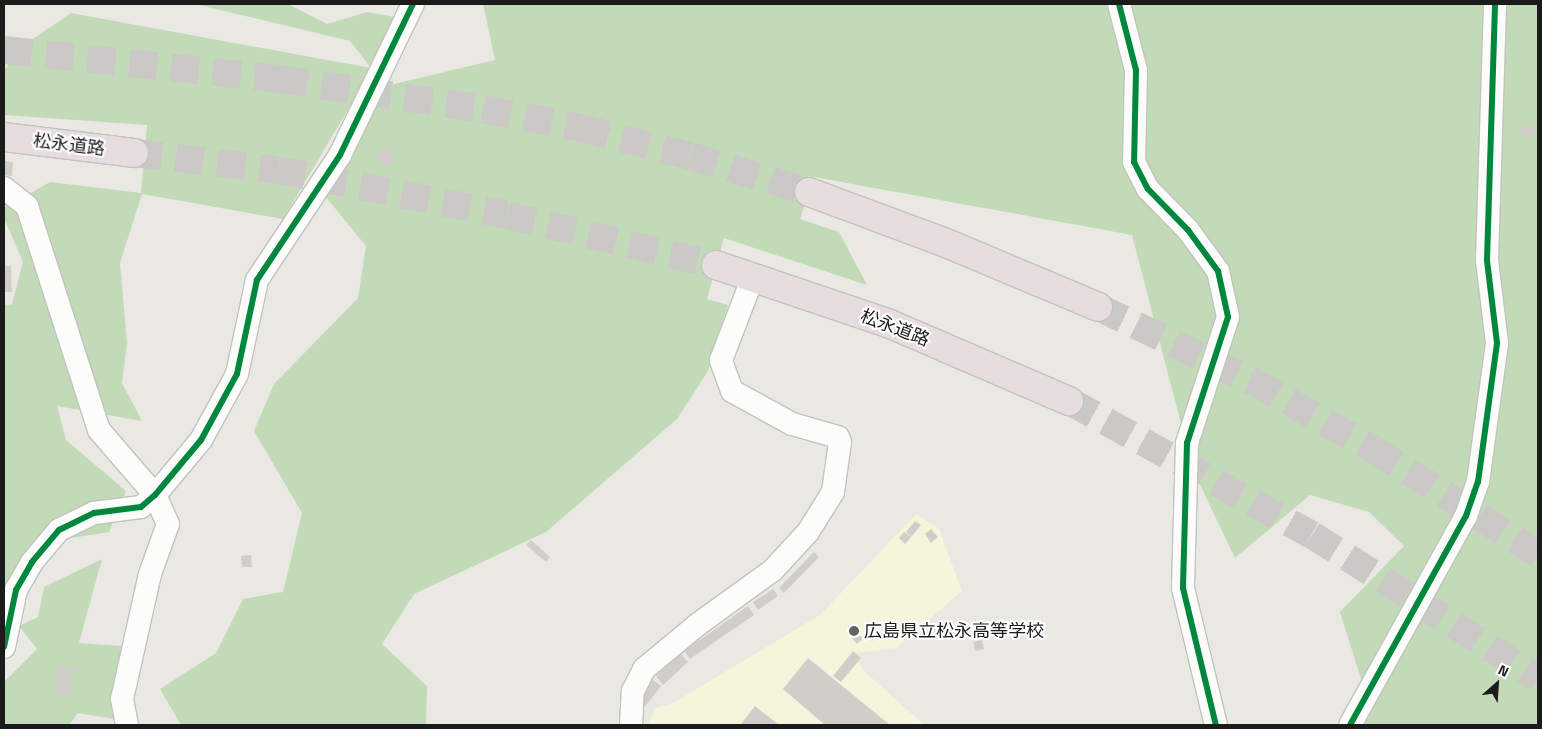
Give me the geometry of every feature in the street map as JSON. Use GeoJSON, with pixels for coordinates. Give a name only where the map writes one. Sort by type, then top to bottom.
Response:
{"type":"FeatureCollection","features":[{"type":"Feature","properties":{"kind":"highway","name":"松永道路"},"geometry":{"type":"LineString","coordinates":[[4,137],[134,153]]}},
{"type":"Feature","properties":{"kind":"highway"},"geometry":{"type":"LineString","coordinates":[[809,192],[946,243],[1098,306]]}},
{"type":"Feature","properties":{"kind":"highway","name":"松永道路"},"geometry":{"type":"LineString","coordinates":[[716,265],[890,324],[1069,401]]}},
{"type":"Feature","properties":{"kind":"street"},"geometry":{"type":"LineString","coordinates":[[4,647],[16,590],[32,562],[59,530],[94,513],[141,507],[155,495],[201,440],[237,374],[257,280],[340,155],[413,4]]}},
{"type":"Feature","properties":{"kind":"street"},"geometry":{"type":"LineString","coordinates":[[1119,4],[1136,70],[1134,162],[1148,190],[1188,230],[1218,271],[1228,318],[1187,443],[1183,588],[1216,725]]}},
{"type":"Feature","properties":{"kind":"street"},"geometry":{"type":"LineString","coordinates":[[1350,725],[1466,516],[1478,482],[1497,343],[1487,260],[1495,4]]}},
{"type":"Feature","properties":{"kind":"street"},"geometry":{"type":"LineString","coordinates":[[4,188],[26,206],[99,430],[155,495],[168,524],[150,574],[122,699],[127,725]]}},
{"type":"Feature","properties":{"kind":"street"},"geometry":{"type":"LineString","coordinates":[[631,725],[632,691],[644,670],[697,625],[773,570],[808,532],[833,492],[840,442],[838,437],[792,424],[732,391],[721,360],[753,277]]}},
{"type":"Feature","properties":{"kind":"shaded area"},"geometry":{"type":"Polygon","coordinates":[[[195,4],[288,4],[327,24],[367,12],[395,17],[372,69],[283,219],[142,194],[120,263],[127,343],[122,383],[142,421],[57,406],[66,440],[126,491],[109,532],[58,540],[4,598],[4,306],[12,304],[23,262],[4,218],[4,208],[50,182],[141,193],[147,125],[4,115],[4,70],[27,43],[71,13],[371,68],[350,41],[195,4]]]}},
{"type":"Feature","properties":{"kind":"shaded area"},"geometry":{"type":"Polygon","coordinates":[[[483,4],[1538,4],[1538,725],[1360,725],[1370,708],[1340,612],[1404,546],[1369,512],[1310,495],[1235,558],[1193,470],[1132,235],[814,177],[800,219],[839,232],[867,285],[724,238],[707,299],[728,305],[708,371],[677,419],[546,532],[414,594],[382,644],[427,686],[426,725],[181,725],[160,689],[216,653],[243,599],[283,592],[302,513],[254,431],[274,384],[358,298],[366,246],[325,196],[381,87],[495,60],[483,4]]]}},
{"type":"Feature","properties":{"kind":"shaded area","name":"広島県立松永高等学校"},"geometry":{"type":"Polygon","coordinates":[[[916,514],[939,529],[962,591],[896,648],[855,653],[863,670],[924,725],[648,725],[655,708],[673,703],[820,615],[916,514]]]}},
{"type":"Feature","properties":{"kind":"shaded area"},"geometry":{"type":"Polygon","coordinates":[[[102,559],[79,643],[122,646],[113,719],[78,713],[69,725],[4,725],[4,682],[37,649],[19,626],[38,617],[44,587],[102,559]]]}},
{"type":"Feature","properties":{"kind":"building"},"geometry":{"type":"Polygon","coordinates":[[[1522,125],[1535,127],[1534,136],[1521,135],[1522,125]]]}},
{"type":"Feature","properties":{"kind":"building"},"geometry":{"type":"Polygon","coordinates":[[[390,146],[395,161],[382,166],[377,151],[390,146]]]}},
{"type":"Feature","properties":{"kind":"building"},"geometry":{"type":"Polygon","coordinates":[[[4,161],[13,162],[12,176],[4,175],[4,161]]]}},
{"type":"Feature","properties":{"kind":"building"},"geometry":{"type":"Polygon","coordinates":[[[4,266],[11,266],[12,292],[4,292],[4,266]]]}},
{"type":"Feature","properties":{"kind":"building"},"geometry":{"type":"Polygon","coordinates":[[[915,521],[921,525],[911,537],[906,532],[915,521]]]}},
{"type":"Feature","properties":{"kind":"building"},"geometry":{"type":"Polygon","coordinates":[[[931,529],[938,537],[931,543],[925,534],[931,529]]]}},
{"type":"Feature","properties":{"kind":"building"},"geometry":{"type":"Polygon","coordinates":[[[904,532],[911,537],[905,544],[899,538],[904,532]]]}},
{"type":"Feature","properties":{"kind":"building"},"geometry":{"type":"Polygon","coordinates":[[[531,540],[550,557],[546,562],[526,545],[531,540]]]}},
{"type":"Feature","properties":{"kind":"building"},"geometry":{"type":"Polygon","coordinates":[[[814,552],[819,557],[784,593],[779,588],[814,552]]]}},
{"type":"Feature","properties":{"kind":"building"},"geometry":{"type":"Polygon","coordinates":[[[251,555],[252,567],[242,567],[241,556],[251,555]]]}},
{"type":"Feature","properties":{"kind":"building"},"geometry":{"type":"Polygon","coordinates":[[[773,589],[778,596],[758,610],[753,602],[773,589]]]}},
{"type":"Feature","properties":{"kind":"building"},"geometry":{"type":"Polygon","coordinates":[[[748,606],[754,615],[690,659],[684,651],[748,606]]]}},
{"type":"Feature","properties":{"kind":"building"},"geometry":{"type":"Polygon","coordinates":[[[854,630],[863,639],[857,644],[849,635],[854,630]]]}},
{"type":"Feature","properties":{"kind":"building"},"geometry":{"type":"Polygon","coordinates":[[[982,640],[984,649],[975,651],[973,642],[982,640]]]}},
{"type":"Feature","properties":{"kind":"building"},"geometry":{"type":"Polygon","coordinates":[[[853,651],[861,658],[841,682],[833,676],[853,651]]]}},
{"type":"Feature","properties":{"kind":"building"},"geometry":{"type":"Polygon","coordinates":[[[680,653],[688,662],[663,685],[656,676],[677,656],[656,675],[645,687],[641,684],[680,653]]]}},
{"type":"Feature","properties":{"kind":"building"},"geometry":{"type":"Polygon","coordinates":[[[808,658],[890,725],[825,725],[783,689],[808,658]]]}},
{"type":"Feature","properties":{"kind":"building"},"geometry":{"type":"Polygon","coordinates":[[[58,666],[74,669],[69,694],[54,691],[58,666]]]}},
{"type":"Feature","properties":{"kind":"building"},"geometry":{"type":"Polygon","coordinates":[[[653,680],[661,686],[643,709],[639,698],[653,680]]]}},
{"type":"Feature","properties":{"kind":"building"},"geometry":{"type":"Polygon","coordinates":[[[755,706],[779,725],[740,725],[755,706]]]}},
{"type":"Feature","properties":{"kind":"tunnel"},"geometry":{"type":"LineString","coordinates":[[4,50],[280,79],[483,109],[581,128],[690,156],[809,192]]}},
{"type":"Feature","properties":{"kind":"tunnel"},"geometry":{"type":"LineString","coordinates":[[134,153],[278,170],[507,215],[716,265]]}},
{"type":"Feature","properties":{"kind":"tunnel"},"geometry":{"type":"LineString","coordinates":[[1098,307],[1252,381],[1373,449],[1538,554]]}},
{"type":"Feature","properties":{"kind":"tunnel"},"geometry":{"type":"LineString","coordinates":[[1069,401],[1312,535],[1538,678]]}},
{"type":"Feature","properties":{"kind":"cycle path"},"geometry":{"type":"LineString","coordinates":[[4,647],[16,590],[32,562],[59,530],[94,513],[141,507],[155,495],[201,440],[237,374],[257,280],[340,155],[413,4]]}},
{"type":"Feature","properties":{"kind":"cycle path"},"geometry":{"type":"LineString","coordinates":[[1119,4],[1136,70],[1134,162],[1148,189],[1188,230],[1218,271],[1228,317],[1187,443],[1183,588],[1216,725]]}},
{"type":"Feature","properties":{"kind":"cycle path"},"geometry":{"type":"LineString","coordinates":[[1350,725],[1466,516],[1478,482],[1497,343],[1487,260],[1495,4]]}},
{"type":"Feature","properties":{"kind":"place","name":"広島県立松永高等学校"},"geometry":{"type":"Point","coordinates":[854,631]}}]}
